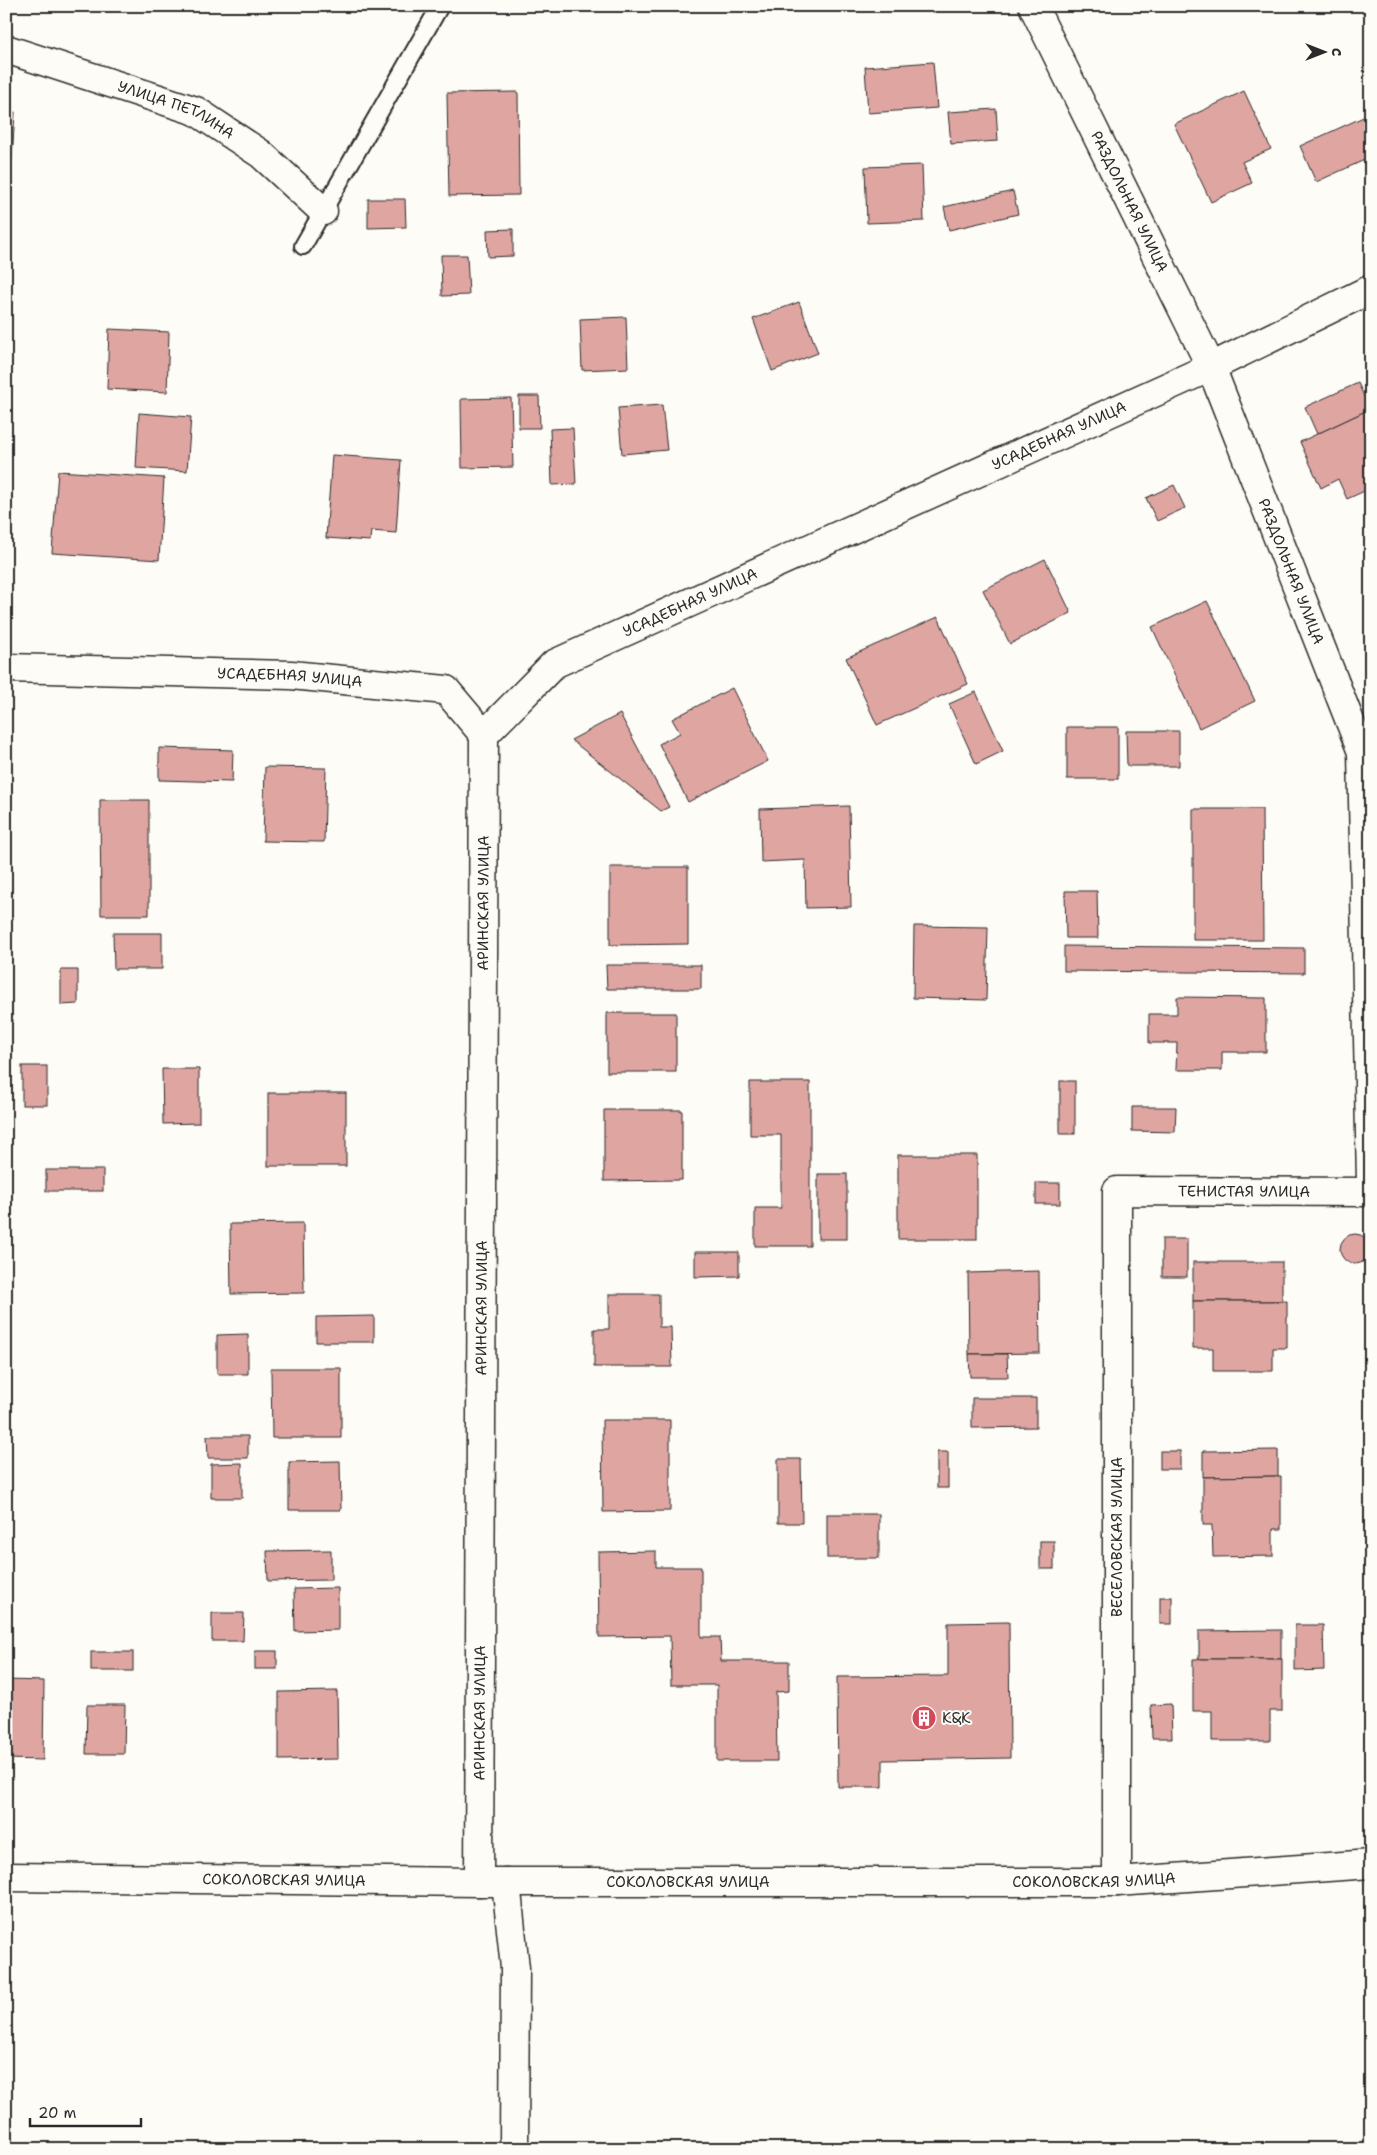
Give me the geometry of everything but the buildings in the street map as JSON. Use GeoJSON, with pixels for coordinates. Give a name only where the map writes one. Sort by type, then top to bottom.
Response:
{"type":"FeatureCollection","features":[{"type":"Feature","properties":{"kind":"street","name":"РАЗДОЛЬНАЯ УЛИЦА"},"geometry":{"type":"LineString","coordinates":[[1033,6],[1211,367],[1366,751],[1371,1181]]}},
{"type":"Feature","properties":{"kind":"street","name":"УЛИЦА ПЕТЛИНА"},"geometry":{"type":"LineString","coordinates":[[6,50],[196,110],[261,154],[323,211]]}},
{"type":"Feature","properties":{"kind":"street","name":"УСАДЕБНАЯ УЛИЦА"},"geometry":{"type":"LineString","coordinates":[[6,668],[290,675],[446,690],[484,735],[554,664],[1211,367],[1371,289]]}},
{"type":"Feature","properties":{"kind":"street","name":"АРИНСКАЯ УЛИЦА"},"geometry":{"type":"LineString","coordinates":[[479,1882],[484,735]]}},
{"type":"Feature","properties":{"kind":"street","name":"ТЕНИСТАЯ УЛИЦА"},"geometry":{"type":"LineString","coordinates":[[1117,1191],[1371,1192]]}},
{"type":"Feature","properties":{"kind":"street","name":"ВЕСЕЛОВСКАЯ УЛИЦА"},"geometry":{"type":"LineString","coordinates":[[1117,1191],[1117,1882]]}},
{"type":"Feature","properties":{"kind":"street","name":"СОКОЛОВСКАЯ УЛИЦА"},"geometry":{"type":"LineString","coordinates":[[6,1877],[479,1882],[1117,1882],[1371,1864]]}},
{"type":"Feature","properties":{"kind":"street"},"geometry":{"type":"LineString","coordinates":[[506,1882],[515,1968],[514,2149]]}},
{"type":"Feature","properties":{"kind":"lane"},"geometry":{"type":"LineString","coordinates":[[303,246],[440,6]]}},
{"type":"Feature","properties":{"kind":"place","name":"K&K"},"geometry":{"type":"Point","coordinates":[924,1718]}}]}
